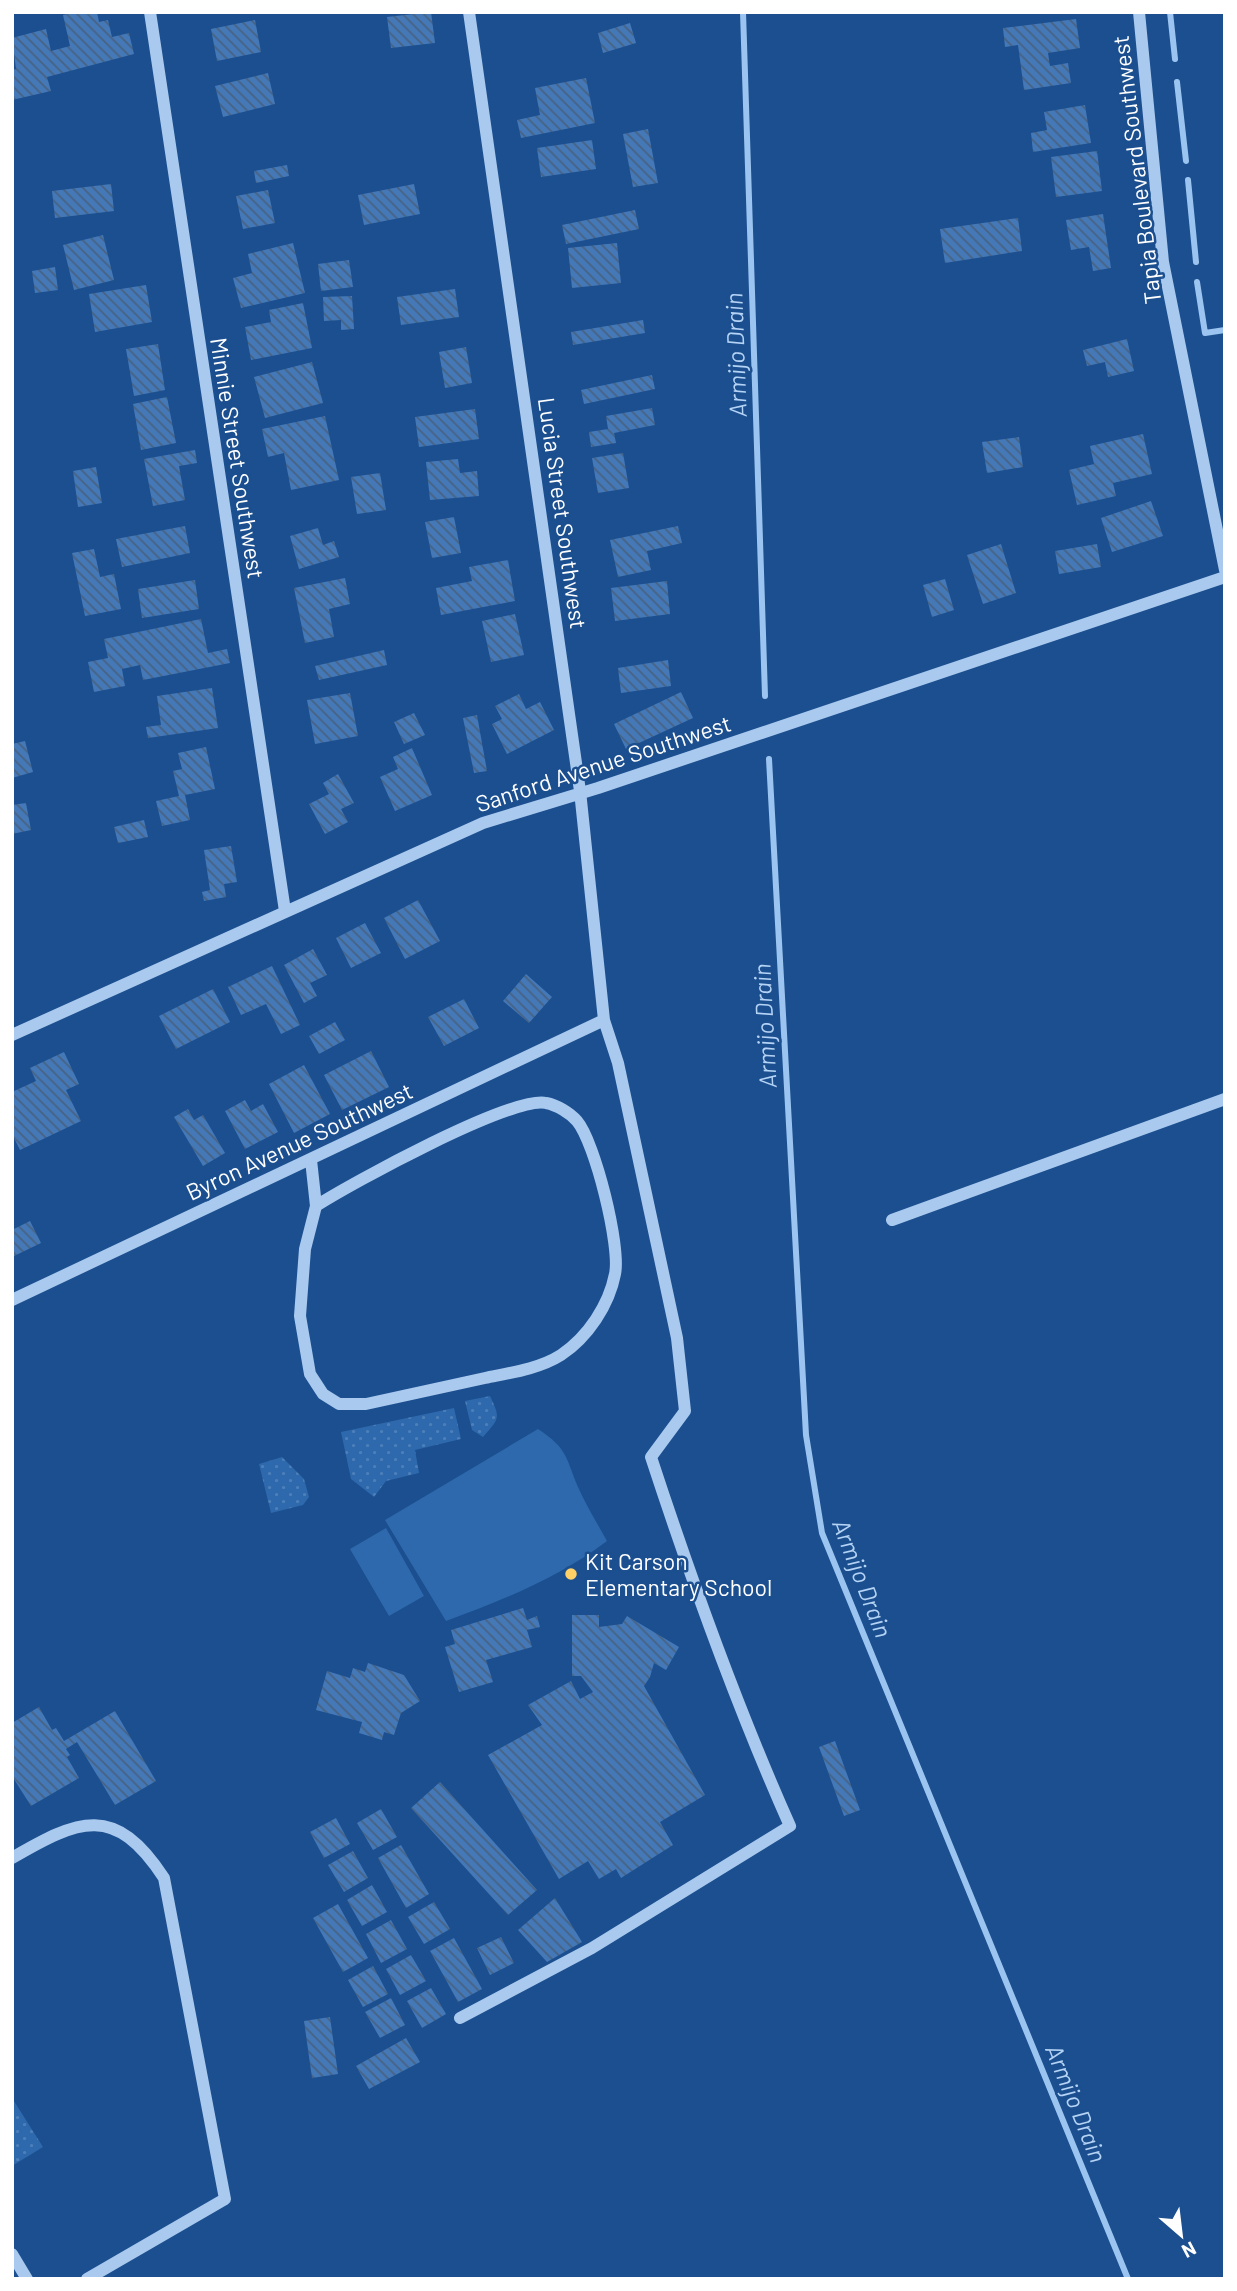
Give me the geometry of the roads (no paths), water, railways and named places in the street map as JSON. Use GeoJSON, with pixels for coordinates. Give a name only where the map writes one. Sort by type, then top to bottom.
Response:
{"type":"FeatureCollection","features":[{"type":"Feature","properties":{"kind":"street","name":"Minnie Street Southwest"},"geometry":{"type":"LineString","coordinates":[[150,12],[285,911]]}},
{"type":"Feature","properties":{"kind":"street","name":"Lucia Street Southwest"},"geometry":{"type":"LineString","coordinates":[[460,2018],[592,1948],[790,1826],[750,1737],[694,1589],[651,1457],[685,1411],[677,1338],[618,1063],[604,1020],[580,791],[469,12]]}},
{"type":"Feature","properties":{"kind":"street","name":"Tapia Boulevard Southwest"},"geometry":{"type":"LineString","coordinates":[[1139,12],[1163,262],[1225,570]]}},
{"type":"Feature","properties":{"kind":"street","name":"Sanford Avenue Southwest"},"geometry":{"type":"LineString","coordinates":[[12,1035],[483,823],[580,791],[598,788],[1225,577]]}},
{"type":"Feature","properties":{"kind":"street","name":"Byron Avenue Southwest"},"geometry":{"type":"LineString","coordinates":[[12,1300],[604,1020]]}},
{"type":"Feature","properties":{"kind":"street"},"geometry":{"type":"LineString","coordinates":[[892,1220],[1225,1099]]}},
{"type":"Feature","properties":{"kind":"street"},"geometry":{"type":"LineString","coordinates":[[311,1160],[316,1206],[305,1249],[300,1316],[310,1374],[323,1394],[339,1404],[366,1404],[530,1368],[560,1356],[582,1335],[608,1302],[616,1270],[616,1243],[590,1145],[577,1122],[561,1108],[543,1102],[512,1107],[347,1186],[316,1206]]}},
{"type":"Feature","properties":{"kind":"street"},"geometry":{"type":"LineString","coordinates":[[12,1858],[52,1835],[79,1824],[110,1828],[144,1847],[164,1878],[225,2199],[87,2279]]}},
{"type":"Feature","properties":{"kind":"street"},"geometry":{"type":"LineString","coordinates":[[12,2254],[27,2279]]}},
{"type":"Feature","properties":{"kind":"waterway","name":"Armijo Drain"},"geometry":{"type":"LineString","coordinates":[[743,12],[765,696]]}},
{"type":"Feature","properties":{"kind":"waterway"},"geometry":{"type":"LineString","coordinates":[[1170,12],[1175,59]]}},
{"type":"Feature","properties":{"kind":"waterway"},"geometry":{"type":"LineString","coordinates":[[1177,82],[1186,161]]}},
{"type":"Feature","properties":{"kind":"waterway"},"geometry":{"type":"LineString","coordinates":[[1188,180],[1196,262]]}},
{"type":"Feature","properties":{"kind":"waterway"},"geometry":{"type":"LineString","coordinates":[[1197,282],[1205,333],[1225,330]]}},
{"type":"Feature","properties":{"kind":"waterway","name":"Armijo Drain"},"geometry":{"type":"LineString","coordinates":[[769,759],[806,1435],[822,1533],[1128,2279]]}},
{"type":"Feature","properties":{"kind":"place","name":"Kit Carson Elementary School"},"geometry":{"type":"Point","coordinates":[571,1574]}}]}
